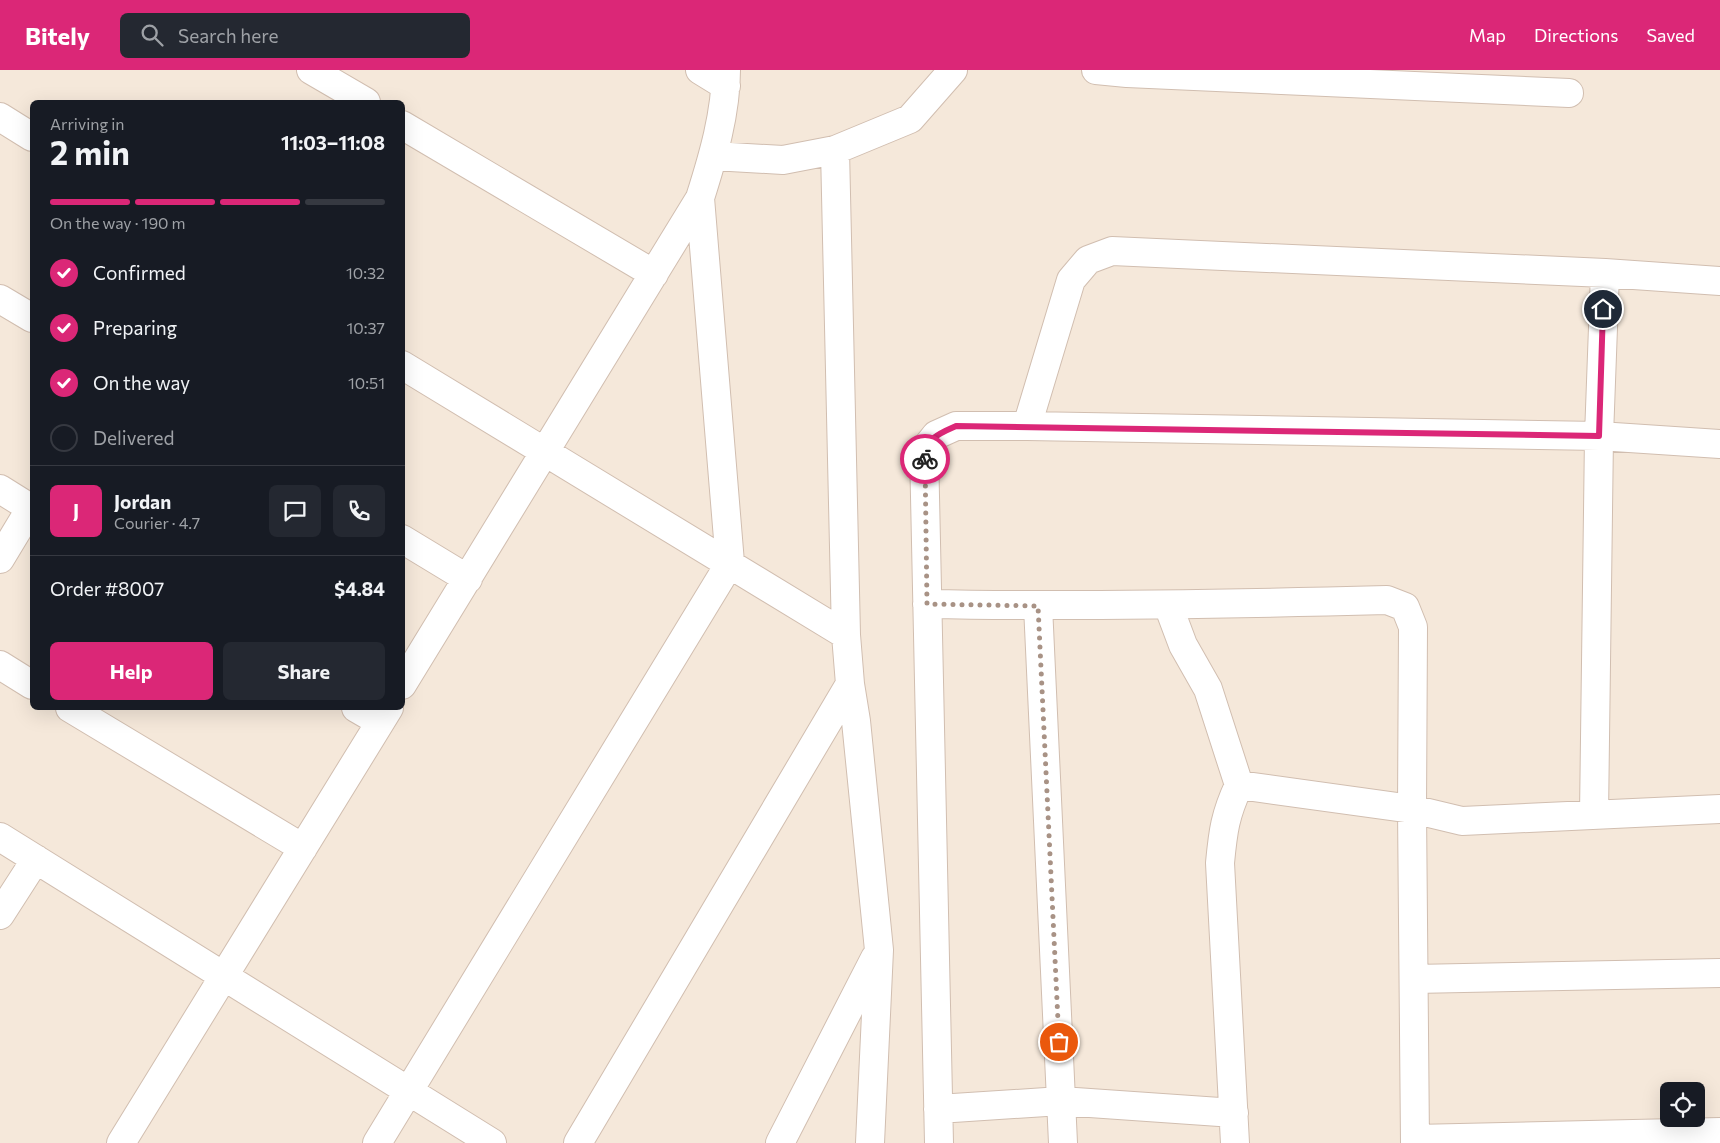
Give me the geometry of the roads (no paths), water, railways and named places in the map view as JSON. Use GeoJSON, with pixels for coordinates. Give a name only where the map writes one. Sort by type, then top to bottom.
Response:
{"type":"FeatureCollection","features":[{"type":"Feature","properties":{"kind":"street"},"geometry":{"type":"LineString","coordinates":[[311,70],[363,100]]}},
{"type":"Feature","properties":{"kind":"street"},"geometry":{"type":"LineString","coordinates":[[405,680],[700,198],[713,156],[726,78],[700,70]]}},
{"type":"Feature","properties":{"kind":"street"},"geometry":{"type":"LineString","coordinates":[[713,156],[783,160],[835,150],[910,119],[953,70]]}},
{"type":"Feature","properties":{"kind":"street"},"geometry":{"type":"LineString","coordinates":[[1096,70],[1569,93]]}},
{"type":"Feature","properties":{"kind":"street"},"geometry":{"type":"LineString","coordinates":[[0,117],[30,136]]}},
{"type":"Feature","properties":{"kind":"street"},"geometry":{"type":"LineString","coordinates":[[405,126],[654,274]]}},
{"type":"Feature","properties":{"kind":"street"},"geometry":{"type":"LineString","coordinates":[[835,150],[846,635],[880,950],[870,1143]]}},
{"type":"Feature","properties":{"kind":"street"},"geometry":{"type":"LineString","coordinates":[[377,1143],[730,563],[700,198]]}},
{"type":"Feature","properties":{"kind":"street"},"geometry":{"type":"LineString","coordinates":[[1027,426],[1071,280],[1088,260],[1112,251],[1604,273],[1720,281]]}},
{"type":"Feature","properties":{"kind":"street"},"geometry":{"type":"LineString","coordinates":[[1594,815],[1599,436],[1604,273]]}},
{"type":"Feature","properties":{"kind":"street"},"geometry":{"type":"LineString","coordinates":[[0,299],[30,317]]}},
{"type":"Feature","properties":{"kind":"street"},"geometry":{"type":"LineString","coordinates":[[405,367],[545,454],[730,563],[846,635]]}},
{"type":"Feature","properties":{"kind":"street"},"geometry":{"type":"LineString","coordinates":[[939,1143],[924,450],[936,435],[956,426],[1027,426],[1599,436],[1720,444]]}},
{"type":"Feature","properties":{"kind":"street"},"geometry":{"type":"LineString","coordinates":[[0,489],[30,507]]}},
{"type":"Feature","properties":{"kind":"street"},"geometry":{"type":"LineString","coordinates":[[0,559],[30,511]]}},
{"type":"Feature","properties":{"kind":"street"},"geometry":{"type":"LineString","coordinates":[[405,542],[468,579]]}},
{"type":"Feature","properties":{"kind":"street"},"geometry":{"type":"LineString","coordinates":[[927,604],[1038,606],[1168,605],[1387,600],[1405,607],[1414,627],[1412,809],[1415,1141],[1720,1132]]}},
{"type":"Feature","properties":{"kind":"street"},"geometry":{"type":"LineString","coordinates":[[1168,605],[1183,645],[1208,689],[1239,785],[1229,805],[1223,826],[1220,863],[1235,1143]]}},
{"type":"Feature","properties":{"kind":"street"},"geometry":{"type":"LineString","coordinates":[[1038,606],[1063,1143]]}},
{"type":"Feature","properties":{"kind":"street"},"geometry":{"type":"LineString","coordinates":[[0,666],[30,684]]}},
{"type":"Feature","properties":{"kind":"street"},"geometry":{"type":"LineString","coordinates":[[578,1143],[850,684]]}},
{"type":"Feature","properties":{"kind":"street"},"geometry":{"type":"LineString","coordinates":[[73,710],[303,848]]}},
{"type":"Feature","properties":{"kind":"street"},"geometry":{"type":"LineString","coordinates":[[121,1143],[384,715],[364,710]]}},
{"type":"Feature","properties":{"kind":"street"},"geometry":{"type":"LineString","coordinates":[[1239,785],[1412,809],[1462,821],[1720,809]]}},
{"type":"Feature","properties":{"kind":"street"},"geometry":{"type":"LineString","coordinates":[[0,837],[492,1143]]}},
{"type":"Feature","properties":{"kind":"street"},"geometry":{"type":"LineString","coordinates":[[0,915],[36,859]]}},
{"type":"Feature","properties":{"kind":"street"},"geometry":{"type":"LineString","coordinates":[[780,1143],[880,950]]}},
{"type":"Feature","properties":{"kind":"street"},"geometry":{"type":"LineString","coordinates":[[1414,979],[1720,973]]}},
{"type":"Feature","properties":{"kind":"street"},"geometry":{"type":"LineString","coordinates":[[938,1109],[1061,1101],[1234,1113]]}}]}
